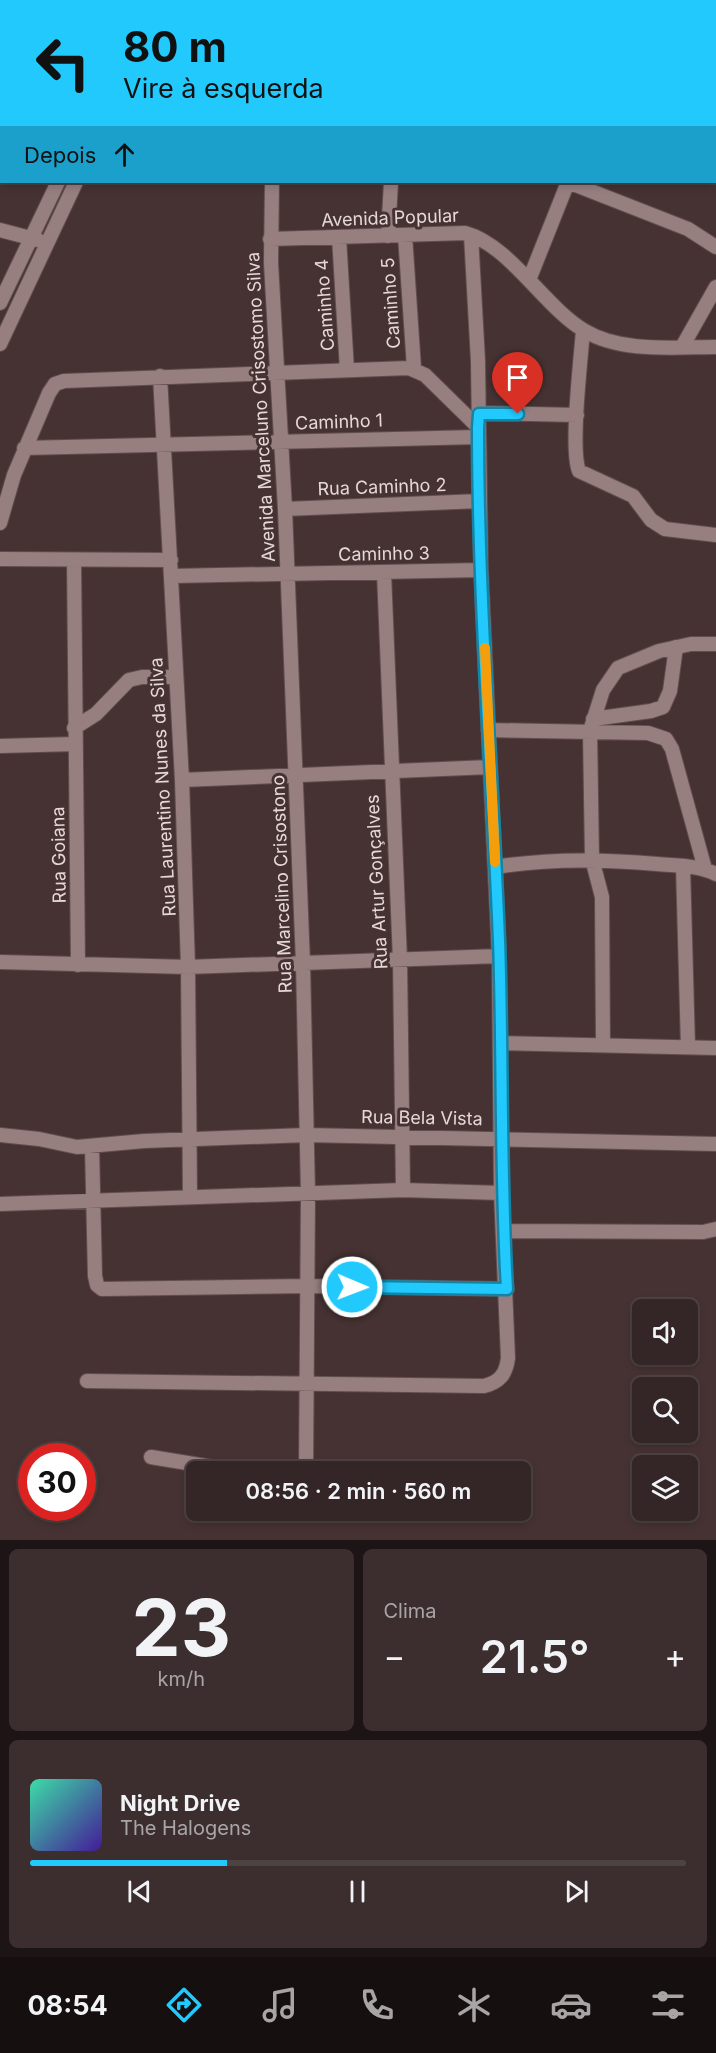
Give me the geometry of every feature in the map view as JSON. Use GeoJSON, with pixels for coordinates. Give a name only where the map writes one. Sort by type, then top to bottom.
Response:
{"type":"FeatureCollection","features":[{"type":"Feature","properties":{"kind":"street"},"geometry":{"type":"LineString","coordinates":[[0,303],[58,183]]}},
{"type":"Feature","properties":{"kind":"street"},"geometry":{"type":"LineString","coordinates":[[0,344],[76,183]]}},
{"type":"Feature","properties":{"kind":"street","name":"Avenida Marceluno Crisostomo Silva"},"geometry":{"type":"LineString","coordinates":[[272,183],[270,240],[288,573]]}},
{"type":"Feature","properties":{"kind":"street"},"geometry":{"type":"LineString","coordinates":[[388,236],[391,183]]}},
{"type":"Feature","properties":{"kind":"street"},"geometry":{"type":"LineString","coordinates":[[529,280],[568,183]]}},
{"type":"Feature","properties":{"kind":"street"},"geometry":{"type":"LineString","coordinates":[[571,183],[688,229],[716,248]]}},
{"type":"Feature","properties":{"kind":"street"},"geometry":{"type":"LineString","coordinates":[[0,230],[32,237],[48,244]]}},
{"type":"Feature","properties":{"kind":"street","name":"Avenida Popular"},"geometry":{"type":"LineString","coordinates":[[270,240],[456,232],[471,235],[488,244],[583,330]]}},
{"type":"Feature","properties":{"kind":"street","name":"Caminho 5"},"geometry":{"type":"LineString","coordinates":[[405,235],[414,368]]}},
{"type":"Feature","properties":{"kind":"street"},"geometry":{"type":"LineString","coordinates":[[87,1380],[427,1387],[492,1384],[503,1376],[507,1366],[507,1289],[501,1193],[502,1043],[496,867],[481,570],[476,302],[471,235]]}},
{"type":"Feature","properties":{"kind":"street","name":"Caminho 4"},"geometry":{"type":"LineString","coordinates":[[339,237],[347,370]]}},
{"type":"Feature","properties":{"kind":"street"},"geometry":{"type":"LineString","coordinates":[[682,347],[716,287]]}},
{"type":"Feature","properties":{"kind":"street"},"geometry":{"type":"LineString","coordinates":[[716,347],[625,344],[595,336],[583,330],[576,460],[583,474],[633,496],[657,525],[676,532],[716,535]]}},
{"type":"Feature","properties":{"kind":"street"},"geometry":{"type":"LineString","coordinates":[[0,524],[24,448],[49,393],[59,382],[160,376],[414,368],[425,375],[478,426]]}},
{"type":"Feature","properties":{"kind":"street","name":"Rua Laurentino Nunes da Silva"},"geometry":{"type":"LineString","coordinates":[[160,376],[182,780],[188,967],[190,1197]]}},
{"type":"Feature","properties":{"kind":"street","name":"Caminho 1"},"geometry":{"type":"LineString","coordinates":[[24,448],[280,441],[478,426],[577,415]]}},
{"type":"Feature","properties":{"kind":"street","name":"Rua Caminho 2"},"geometry":{"type":"LineString","coordinates":[[285,509],[480,501]]}},
{"type":"Feature","properties":{"kind":"street"},"geometry":{"type":"LineString","coordinates":[[0,559],[171,560]]}},
{"type":"Feature","properties":{"kind":"street","name":"Rua Goiana"},"geometry":{"type":"LineString","coordinates":[[75,560],[74,728],[78,965]]}},
{"type":"Feature","properties":{"kind":"street","name":"Caminho 3"},"geometry":{"type":"LineString","coordinates":[[171,576],[481,570]]}},
{"type":"Feature","properties":{"kind":"street","name":"Rua Marcelino Crisostono"},"geometry":{"type":"LineString","coordinates":[[288,573],[297,774],[308,1194]]}},
{"type":"Feature","properties":{"kind":"street","name":"Rua Artur Gonçalves"},"geometry":{"type":"LineString","coordinates":[[384,573],[390,771],[400,960],[403,1190]]}},
{"type":"Feature","properties":{"kind":"street"},"geometry":{"type":"LineString","coordinates":[[603,1044],[602,897],[592,859],[592,725],[603,690],[618,668],[633,660],[676,647],[716,644]]}},
{"type":"Feature","properties":{"kind":"street"},"geometry":{"type":"LineString","coordinates":[[488,730],[592,725],[663,706],[668,699],[676,647]]}},
{"type":"Feature","properties":{"kind":"street"},"geometry":{"type":"LineString","coordinates":[[74,728],[96,714],[129,680],[142,677],[175,677]]}},
{"type":"Feature","properties":{"kind":"street"},"geometry":{"type":"LineString","coordinates":[[496,867],[534,860],[592,859],[683,866],[710,871],[669,743],[661,737],[648,733],[592,725]]}},
{"type":"Feature","properties":{"kind":"street"},"geometry":{"type":"LineString","coordinates":[[0,746],[75,744]]}},
{"type":"Feature","properties":{"kind":"street"},"geometry":{"type":"LineString","coordinates":[[182,780],[490,767]]}},
{"type":"Feature","properties":{"kind":"street"},"geometry":{"type":"LineString","coordinates":[[683,866],[688,1047]]}},
{"type":"Feature","properties":{"kind":"street"},"geometry":{"type":"LineString","coordinates":[[0,962],[188,967],[499,956]]}},
{"type":"Feature","properties":{"kind":"street"},"geometry":{"type":"LineString","coordinates":[[502,1043],[716,1048]]}},
{"type":"Feature","properties":{"kind":"street","name":"Rua Bela Vista"},"geometry":{"type":"LineString","coordinates":[[0,1136],[92,1147],[128,1142],[306,1135],[501,1137],[716,1144]]}},
{"type":"Feature","properties":{"kind":"street"},"geometry":{"type":"LineString","coordinates":[[92,1147],[94,1276],[97,1285],[106,1290],[308,1286],[507,1289]]}},
{"type":"Feature","properties":{"kind":"street"},"geometry":{"type":"LineString","coordinates":[[0,1204],[403,1190],[501,1193]]}},
{"type":"Feature","properties":{"kind":"street"},"geometry":{"type":"LineString","coordinates":[[306,1461],[309,1384],[308,1194]]}},
{"type":"Feature","properties":{"kind":"street"},"geometry":{"type":"LineString","coordinates":[[504,1231],[704,1232],[716,1229]]}},
{"type":"Feature","properties":{"kind":"street"},"geometry":{"type":"LineString","coordinates":[[152,1457],[186,1463]]}},
{"type":"Feature","properties":{"kind":"slow traffic"},"geometry":{"type":"LineString","coordinates":[[485,648],[495,862]]}},
{"type":"Feature","properties":{"kind":"route"},"geometry":{"type":"LineString","coordinates":[[352,1287],[507,1289],[501,1193],[500,977],[481,570],[478,428],[479,414],[518,414]]}}]}
